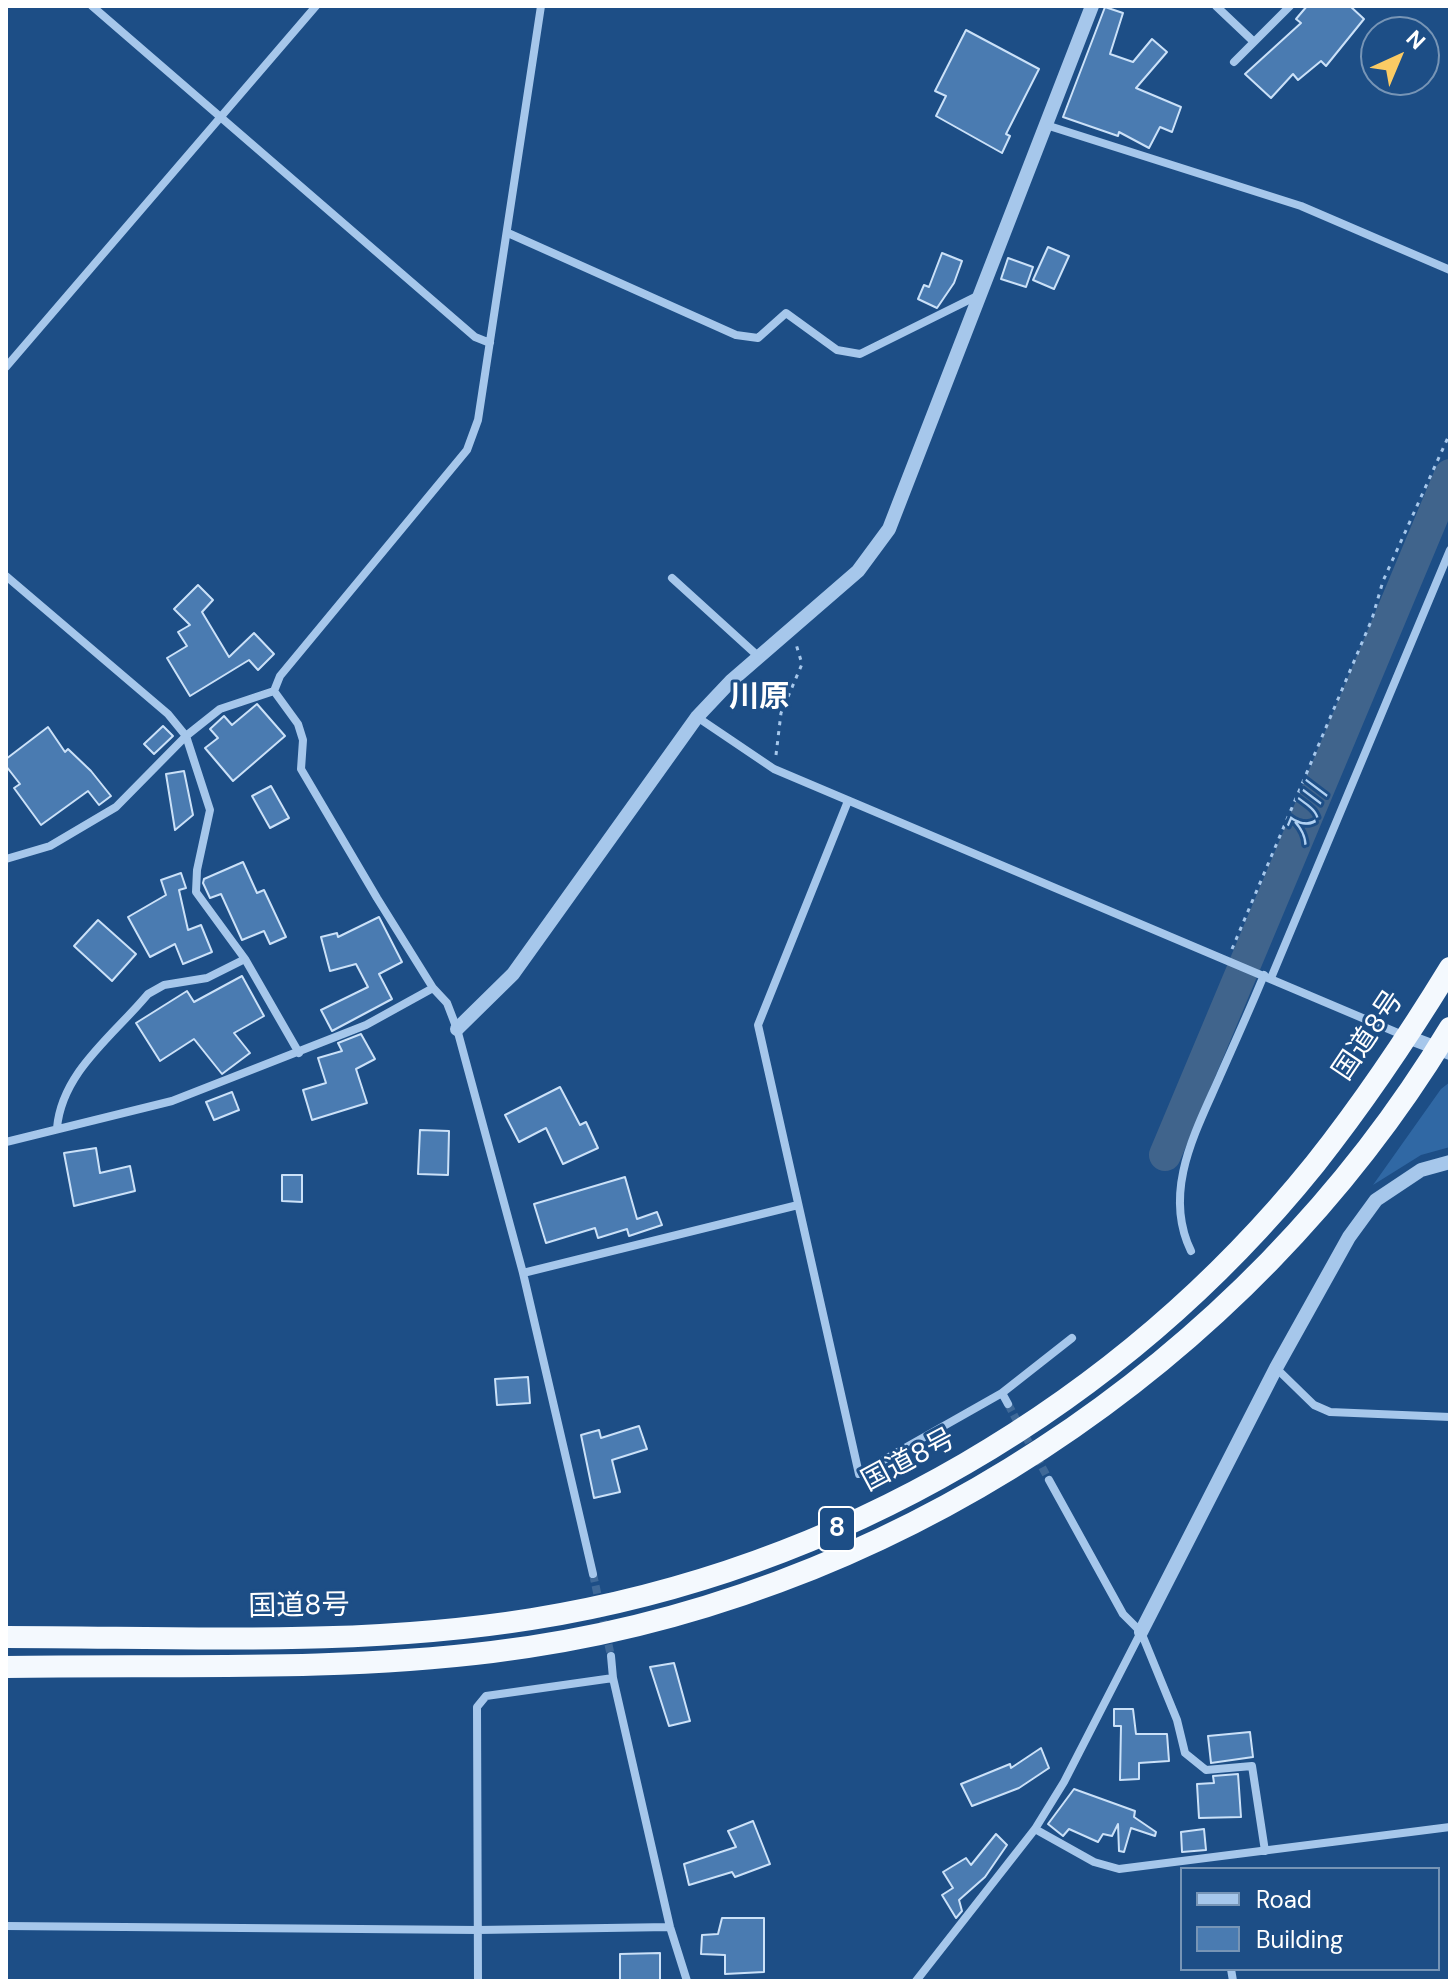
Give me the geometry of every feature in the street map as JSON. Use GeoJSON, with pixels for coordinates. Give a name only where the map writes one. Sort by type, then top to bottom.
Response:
{"type":"FeatureCollection","features":[{"type":"Feature","properties":{"kind":"highway","name":"国道8号"},"geometry":{"type":"LineString","coordinates":[[6,1637],[271,1639],[442,1630],[532,1619],[702,1579],[877,1513],[977,1459],[1058,1405],[1147,1337],[1240,1247],[1313,1166],[1367,1094],[1450,968]]}},
{"type":"Feature","properties":{"kind":"highway","name":"国道8号"},"geometry":{"type":"LineString","coordinates":[[6,1667],[281,1668],[494,1652],[656,1621],[874,1544],[942,1510],[1078,1425],[1215,1314],[1262,1269],[1342,1180],[1444,1050],[1450,1028]]}},
{"type":"Feature","properties":{"kind":"street"},"geometry":{"type":"LineString","coordinates":[[92,6],[475,337],[490,343]]}},
{"type":"Feature","properties":{"kind":"street"},"geometry":{"type":"LineString","coordinates":[[6,367],[316,6]]}},
{"type":"Feature","properties":{"kind":"street"},"geometry":{"type":"LineString","coordinates":[[6,859],[50,846],[116,807],[186,736],[220,709],[274,691],[280,676],[467,450],[478,420],[541,6]]}},
{"type":"Feature","properties":{"kind":"street"},"geometry":{"type":"LineString","coordinates":[[457,1029],[513,974],[697,717],[759,657],[858,571],[889,529],[1092,6]]}},
{"type":"Feature","properties":{"kind":"street"},"geometry":{"type":"LineString","coordinates":[[1216,6],[1254,42]]}},
{"type":"Feature","properties":{"kind":"street"},"geometry":{"type":"LineString","coordinates":[[1234,62],[1290,6]]}},
{"type":"Feature","properties":{"kind":"street"},"geometry":{"type":"LineString","coordinates":[[1046,125],[1301,206],[1450,270]]}},
{"type":"Feature","properties":{"kind":"street"},"geometry":{"type":"LineString","coordinates":[[508,233],[736,335],[758,338],[786,313],[837,350],[860,354],[981,294]]}},
{"type":"Feature","properties":{"kind":"street"},"geometry":{"type":"LineString","coordinates":[[1191,1251],[1183,1234],[1180,1200],[1184,1163],[1198,1122],[1268,976],[1450,550]]}},
{"type":"Feature","properties":{"kind":"street"},"geometry":{"type":"LineString","coordinates":[[6,576],[168,714],[186,736],[210,810],[197,870],[196,892],[245,959],[299,1053]]}},
{"type":"Feature","properties":{"kind":"street"},"geometry":{"type":"LineString","coordinates":[[672,578],[759,657]]}},
{"type":"Feature","properties":{"kind":"street"},"geometry":{"type":"LineString","coordinates":[[274,691],[298,724],[303,740],[301,769],[433,988],[447,1003],[457,1029],[523,1273],[593,1574]]}},
{"type":"Feature","properties":{"kind":"street"},"geometry":{"type":"LineString","coordinates":[[697,717],[774,769],[1444,1050]]}},
{"type":"Feature","properties":{"kind":"street"},"geometry":{"type":"LineString","coordinates":[[848,801],[758,1025],[859,1474],[1002,1393],[1072,1338]]}},
{"type":"Feature","properties":{"kind":"street"},"geometry":{"type":"LineString","coordinates":[[57,1128],[59,1105],[68,1083],[148,994],[164,985],[207,978],[245,959]]}},
{"type":"Feature","properties":{"kind":"street"},"geometry":{"type":"LineString","coordinates":[[6,1142],[172,1101],[366,1025],[433,988]]}},
{"type":"Feature","properties":{"kind":"street"},"geometry":{"type":"LineString","coordinates":[[916,1981],[1035,1829],[1064,1782],[1276,1368],[1349,1237],[1376,1200],[1421,1170],[1450,1162]]}},
{"type":"Feature","properties":{"kind":"street"},"geometry":{"type":"LineString","coordinates":[[523,1273],[798,1205]]}},
{"type":"Feature","properties":{"kind":"street"},"geometry":{"type":"LineString","coordinates":[[1276,1368],[1314,1405],[1330,1412],[1450,1417]]}},
{"type":"Feature","properties":{"kind":"street"},"geometry":{"type":"LineString","coordinates":[[1002,1393],[1008,1404]]}},
{"type":"Feature","properties":{"kind":"street"},"geometry":{"type":"LineString","coordinates":[[1049,1480],[1123,1614],[1141,1632],[1177,1720],[1185,1753],[1206,1770],[1252,1766],[1265,1851]]}},
{"type":"Feature","properties":{"kind":"street"},"geometry":{"type":"LineString","coordinates":[[611,1656],[613,1678],[670,1927],[687,1981]]}},
{"type":"Feature","properties":{"kind":"street"},"geometry":{"type":"LineString","coordinates":[[478,1981],[477,1707],[486,1696],[613,1678]]}},
{"type":"Feature","properties":{"kind":"street"},"geometry":{"type":"LineString","coordinates":[[1035,1829],[1094,1862],[1119,1869],[1450,1827]]}},
{"type":"Feature","properties":{"kind":"street"},"geometry":{"type":"LineString","coordinates":[[1216,1857],[1218,1867]]}},
{"type":"Feature","properties":{"kind":"street"},"geometry":{"type":"LineString","coordinates":[[6,1926],[478,1930],[670,1927]]}},
{"type":"Feature","properties":{"kind":"path"},"geometry":{"type":"LineString","coordinates":[[1228,960],[1372,619],[1383,581],[1450,433]]}},
{"type":"Feature","properties":{"kind":"path"},"geometry":{"type":"LineString","coordinates":[[774,769],[781,713],[802,664],[791,629]]}},
{"type":"Feature","properties":{"kind":"shaded area"},"geometry":{"type":"Polygon","coordinates":[[[1450,1082],[1450,1147],[1421,1155],[1373,1185],[1441,1089],[1450,1082]]]}},
{"type":"Feature","properties":{"kind":"building"},"geometry":{"type":"Polygon","coordinates":[[[1307,6],[1350,6],[1361,16],[1360,24],[1326,66],[1321,61],[1298,80],[1293,74],[1271,98],[1245,74],[1301,23],[1296,19],[1307,6]]]}},
{"type":"Feature","properties":{"kind":"building"},"geometry":{"type":"Polygon","coordinates":[[[1105,7],[1123,13],[1110,54],[1133,62],[1152,39],[1167,52],[1136,88],[1181,107],[1172,132],[1160,127],[1149,148],[1119,132],[1118,136],[1063,117],[1105,7]]]}},
{"type":"Feature","properties":{"kind":"building"},"geometry":{"type":"Polygon","coordinates":[[[966,30],[1039,69],[1006,134],[1010,136],[1002,153],[936,116],[946,96],[935,91],[966,30]]]}},
{"type":"Feature","properties":{"kind":"building"},"geometry":{"type":"Polygon","coordinates":[[[1048,247],[1069,256],[1054,289],[1033,280],[1048,247]]]}},
{"type":"Feature","properties":{"kind":"building"},"geometry":{"type":"Polygon","coordinates":[[[942,253],[962,261],[954,283],[937,308],[918,299],[924,285],[929,287],[942,253]]]}},
{"type":"Feature","properties":{"kind":"building"},"geometry":{"type":"Polygon","coordinates":[[[1008,258],[1033,267],[1026,287],[1001,279],[1008,258]]]}},
{"type":"Feature","properties":{"kind":"building"},"geometry":{"type":"Polygon","coordinates":[[[198,585],[213,600],[202,612],[229,657],[254,633],[274,654],[258,670],[249,660],[190,696],[167,658],[187,646],[178,632],[190,625],[174,609],[198,585]]]}},
{"type":"Feature","properties":{"kind":"building"},"geometry":{"type":"Polygon","coordinates":[[[257,704],[285,736],[233,781],[205,748],[218,738],[210,729],[224,716],[232,725],[257,704]]]}},
{"type":"Feature","properties":{"kind":"building"},"geometry":{"type":"Polygon","coordinates":[[[163,726],[173,736],[154,754],[144,744],[163,726]]]}},
{"type":"Feature","properties":{"kind":"building"},"geometry":{"type":"Polygon","coordinates":[[[48,727],[65,752],[68,749],[91,771],[111,796],[99,805],[88,791],[41,825],[14,788],[20,784],[6,766],[6,759],[48,727]]]}},
{"type":"Feature","properties":{"kind":"building"},"geometry":{"type":"Polygon","coordinates":[[[184,771],[193,815],[175,830],[166,774],[184,771]]]}},
{"type":"Feature","properties":{"kind":"building"},"geometry":{"type":"Polygon","coordinates":[[[271,786],[289,818],[270,828],[252,796],[271,786]]]}},
{"type":"Feature","properties":{"kind":"building"},"geometry":{"type":"Polygon","coordinates":[[[243,862],[257,893],[264,890],[286,937],[270,944],[264,931],[242,940],[221,894],[210,898],[204,879],[243,862]]]}},
{"type":"Feature","properties":{"kind":"building"},"geometry":{"type":"Polygon","coordinates":[[[181,873],[186,888],[179,890],[188,930],[201,925],[212,952],[183,964],[175,944],[150,957],[128,917],[166,895],[161,880],[181,873]]]}},
{"type":"Feature","properties":{"kind":"building"},"geometry":{"type":"Polygon","coordinates":[[[379,917],[402,962],[379,974],[392,999],[332,1031],[321,1010],[368,987],[356,964],[330,971],[321,937],[337,933],[338,937],[379,917]]]}},
{"type":"Feature","properties":{"kind":"building"},"geometry":{"type":"Polygon","coordinates":[[[98,920],[136,954],[112,981],[74,946],[98,920]]]}},
{"type":"Feature","properties":{"kind":"building"},"geometry":{"type":"Polygon","coordinates":[[[242,976],[264,1016],[234,1033],[250,1053],[222,1074],[194,1039],[160,1061],[136,1023],[187,991],[194,1002],[242,976]]]}},
{"type":"Feature","properties":{"kind":"building"},"geometry":{"type":"Polygon","coordinates":[[[361,1034],[375,1059],[356,1069],[367,1103],[312,1120],[303,1090],[326,1083],[318,1058],[342,1051],[338,1043],[361,1034]]]}},
{"type":"Feature","properties":{"kind":"building"},"geometry":{"type":"Polygon","coordinates":[[[560,1087],[580,1125],[586,1122],[598,1148],[563,1164],[546,1128],[519,1142],[505,1115],[560,1087]]]}},
{"type":"Feature","properties":{"kind":"building"},"geometry":{"type":"Polygon","coordinates":[[[232,1092],[239,1110],[214,1120],[206,1102],[232,1092]]]}},
{"type":"Feature","properties":{"kind":"building"},"geometry":{"type":"Polygon","coordinates":[[[420,1130],[449,1131],[448,1175],[418,1174],[420,1130]]]}},
{"type":"Feature","properties":{"kind":"building"},"geometry":{"type":"Polygon","coordinates":[[[96,1148],[100,1173],[130,1166],[135,1191],[74,1206],[64,1153],[96,1148]]]}},
{"type":"Feature","properties":{"kind":"building"},"geometry":{"type":"Polygon","coordinates":[[[282,1175],[302,1175],[302,1202],[282,1201],[282,1175]]]}},
{"type":"Feature","properties":{"kind":"building"},"geometry":{"type":"Polygon","coordinates":[[[625,1177],[637,1219],[657,1212],[662,1225],[629,1236],[627,1229],[598,1238],[595,1228],[546,1243],[534,1204],[625,1177]]]}},
{"type":"Feature","properties":{"kind":"building"},"geometry":{"type":"Polygon","coordinates":[[[528,1377],[530,1403],[497,1405],[495,1379],[528,1377]]]}},
{"type":"Feature","properties":{"kind":"building"},"geometry":{"type":"Polygon","coordinates":[[[639,1426],[647,1449],[612,1460],[620,1492],[594,1498],[581,1435],[599,1430],[601,1438],[639,1426]]]}},
{"type":"Feature","properties":{"kind":"building"},"geometry":{"type":"Polygon","coordinates":[[[674,1663],[690,1721],[669,1726],[650,1667],[674,1663]]]}},
{"type":"Feature","properties":{"kind":"building"},"geometry":{"type":"Polygon","coordinates":[[[1114,1709],[1133,1709],[1136,1734],[1167,1734],[1169,1761],[1139,1763],[1139,1779],[1120,1780],[1121,1726],[1114,1726],[1114,1709]]]}},
{"type":"Feature","properties":{"kind":"building"},"geometry":{"type":"Polygon","coordinates":[[[1250,1732],[1253,1757],[1211,1763],[1208,1736],[1250,1732]]]}},
{"type":"Feature","properties":{"kind":"building"},"geometry":{"type":"Polygon","coordinates":[[[1041,1748],[1049,1768],[1019,1788],[972,1806],[961,1784],[1010,1764],[1011,1768],[1041,1748]]]}},
{"type":"Feature","properties":{"kind":"building"},"geometry":{"type":"Polygon","coordinates":[[[1238,1774],[1241,1817],[1199,1818],[1197,1784],[1214,1783],[1213,1776],[1238,1774]]]}},
{"type":"Feature","properties":{"kind":"building"},"geometry":{"type":"Polygon","coordinates":[[[1074,1789],[1135,1811],[1134,1817],[1156,1832],[1155,1836],[1131,1828],[1124,1852],[1119,1851],[1118,1824],[1112,1836],[1103,1834],[1098,1842],[1069,1829],[1063,1836],[1048,1824],[1074,1789]]]}},
{"type":"Feature","properties":{"kind":"building"},"geometry":{"type":"Polygon","coordinates":[[[753,1821],[770,1864],[735,1877],[732,1872],[689,1885],[684,1864],[736,1847],[728,1831],[753,1821]]]}},
{"type":"Feature","properties":{"kind":"building"},"geometry":{"type":"Polygon","coordinates":[[[1204,1829],[1206,1850],[1182,1852],[1181,1832],[1204,1829]]]}},
{"type":"Feature","properties":{"kind":"building"},"geometry":{"type":"Polygon","coordinates":[[[996,1834],[1007,1845],[985,1877],[959,1900],[962,1911],[956,1918],[942,1895],[953,1888],[943,1872],[966,1858],[971,1865],[996,1834]]]}},
{"type":"Feature","properties":{"kind":"building"},"geometry":{"type":"Polygon","coordinates":[[[722,1918],[764,1918],[764,1972],[725,1974],[725,1955],[701,1954],[702,1935],[718,1934],[722,1918]]]}},
{"type":"Feature","properties":{"kind":"building"},"geometry":{"type":"Polygon","coordinates":[[[660,1953],[660,1980],[620,1981],[620,1954],[660,1953]]]}},
{"type":"Feature","properties":{"kind":"waterway","name":"入川"},"geometry":{"type":"LineString","coordinates":[[1165,1155],[1450,475]]}},
{"type":"Feature","properties":{"kind":"tunnel"},"geometry":{"type":"LineString","coordinates":[[1008,1404],[1049,1480]]}},
{"type":"Feature","properties":{"kind":"tunnel"},"geometry":{"type":"LineString","coordinates":[[593,1574],[611,1656]]}},
{"type":"Feature","properties":{"kind":"district","name":"川原"},"geometry":{"type":"Point","coordinates":[759,698]}}]}
